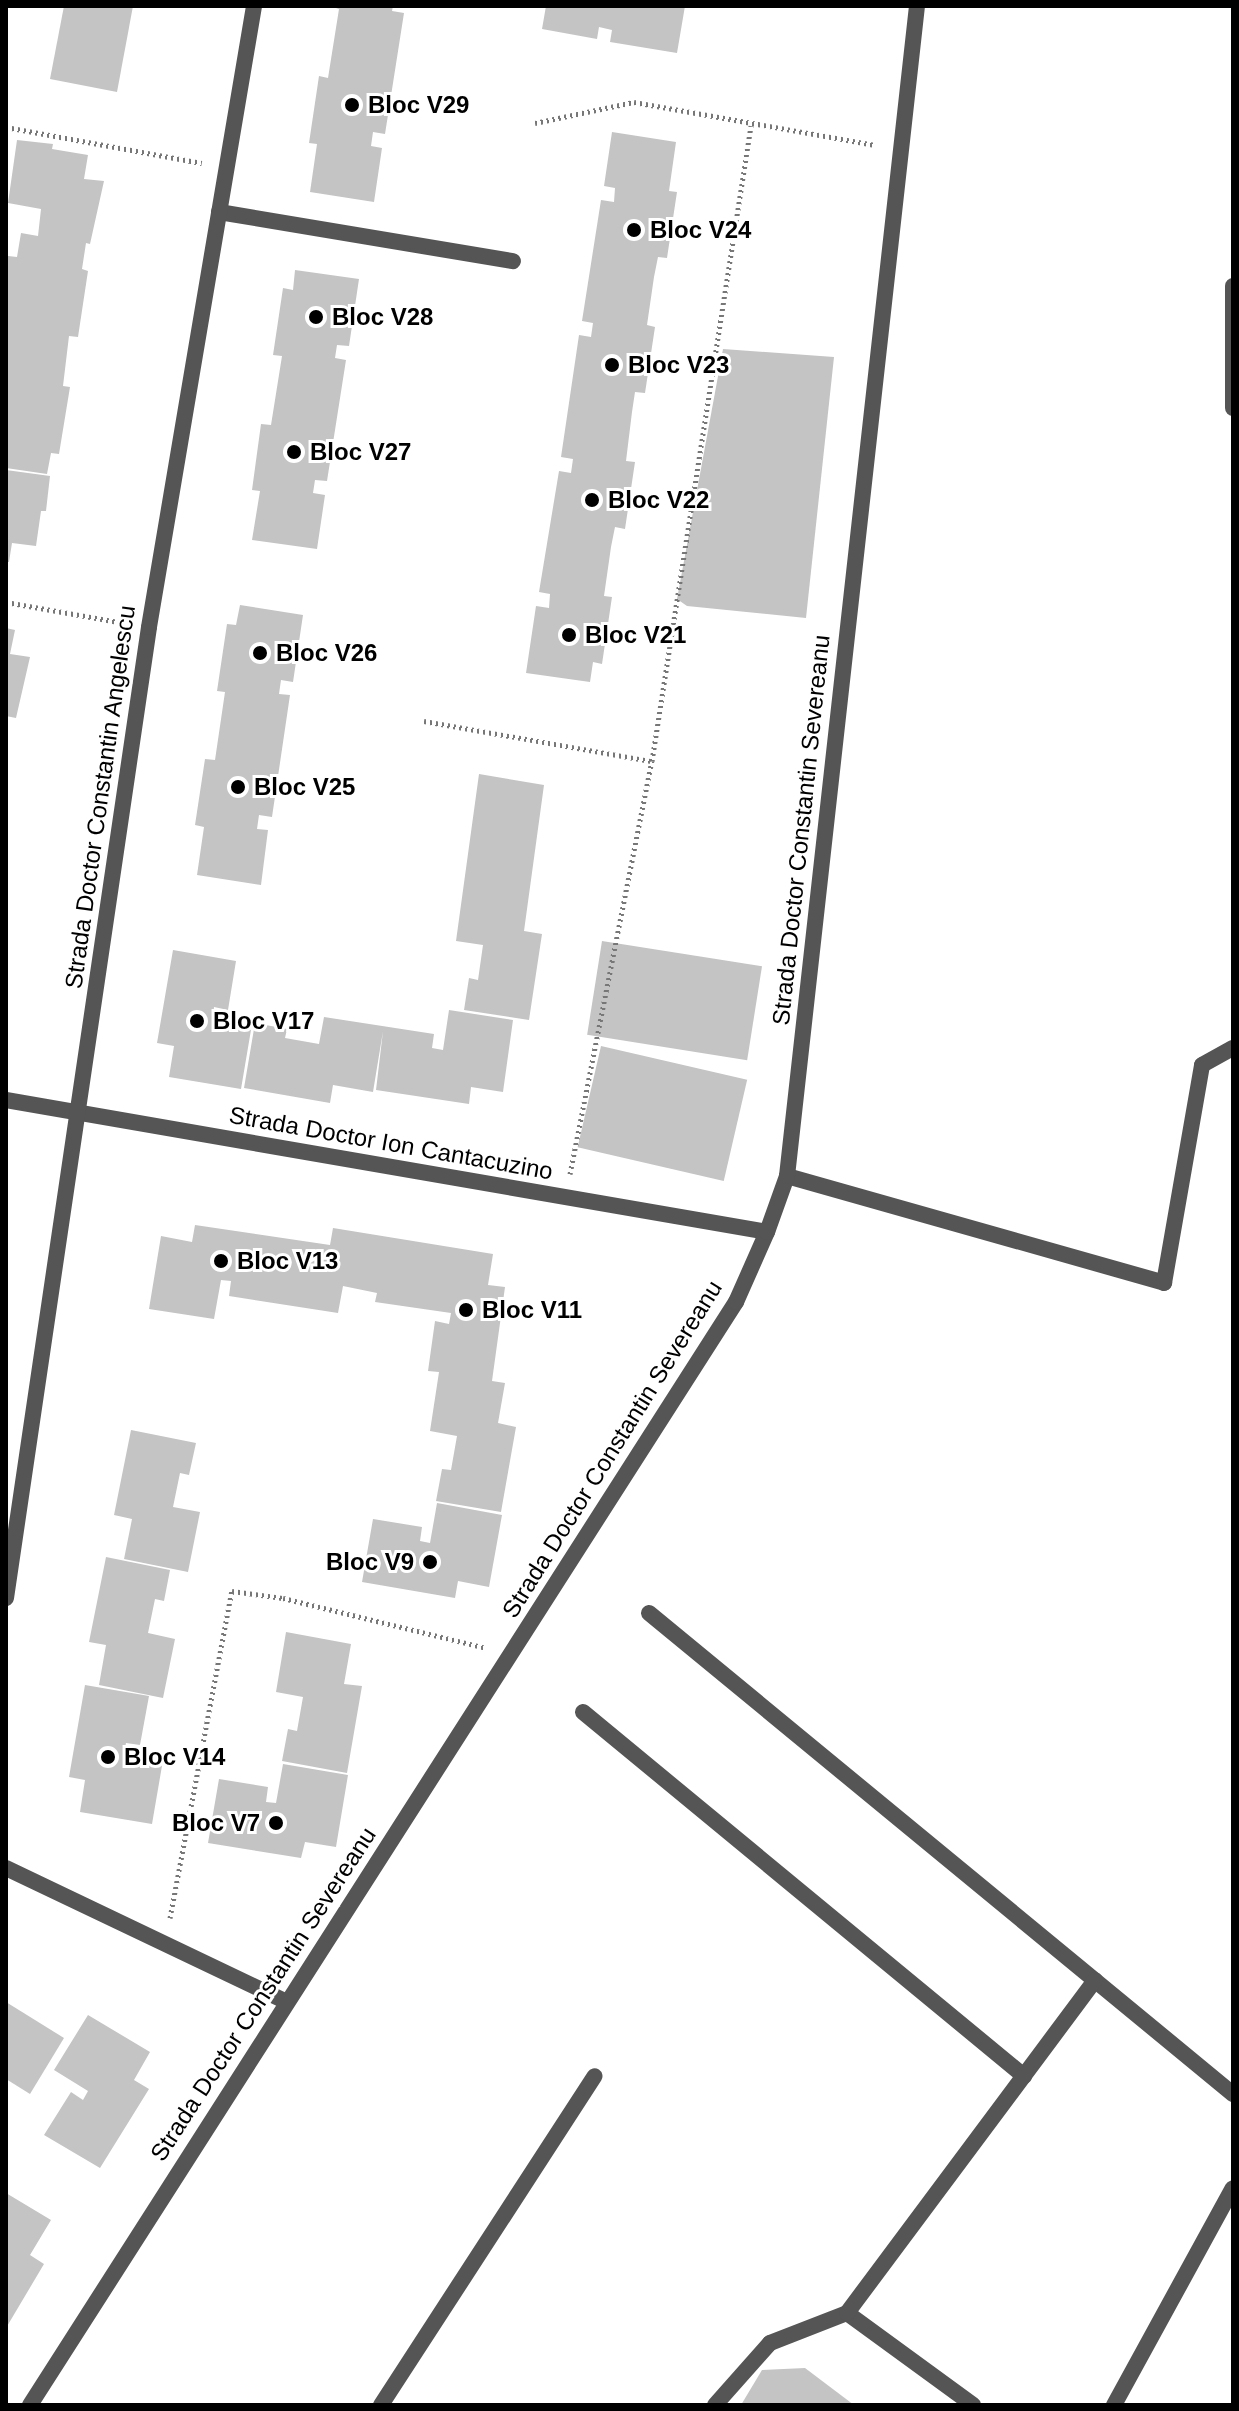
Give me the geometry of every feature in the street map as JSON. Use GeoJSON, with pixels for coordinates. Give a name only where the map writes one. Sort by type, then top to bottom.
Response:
{"type":"FeatureCollection","features":[{"type":"Feature","properties":{"kind":"street","name":"Strada Doctor Constantin Angelescu"},"geometry":{"type":"LineString","coordinates":[[6,1598],[149,627],[254,6]]}},
{"type":"Feature","properties":{"kind":"street","name":"Strada Doctor Constantin Severeanu"},"geometry":{"type":"LineString","coordinates":[[30,2405],[736,1302],[767,1232],[787,1176],[917,6]]}},
{"type":"Feature","properties":{"kind":"street"},"geometry":{"type":"LineString","coordinates":[[219,212],[513,261]]}},
{"type":"Feature","properties":{"kind":"street"},"geometry":{"type":"LineString","coordinates":[[1233,286],[1233,408]]}},
{"type":"Feature","properties":{"kind":"street"},"geometry":{"type":"LineString","coordinates":[[787,1176],[1164,1283],[1202,1065],[1233,1048]]}},
{"type":"Feature","properties":{"kind":"street","name":"Strada Doctor Ion Cantacuzino"},"geometry":{"type":"LineString","coordinates":[[6,1100],[767,1232]]}},
{"type":"Feature","properties":{"kind":"street"},"geometry":{"type":"LineString","coordinates":[[649,1613],[1233,2094]]}},
{"type":"Feature","properties":{"kind":"street"},"geometry":{"type":"LineString","coordinates":[[583,1712],[1024,2076]]}},
{"type":"Feature","properties":{"kind":"street"},"geometry":{"type":"LineString","coordinates":[[6,1868],[287,2002]]}},
{"type":"Feature","properties":{"kind":"street"},"geometry":{"type":"LineString","coordinates":[[715,2405],[770,2343],[847,2313],[1095,1980]]}},
{"type":"Feature","properties":{"kind":"street"},"geometry":{"type":"LineString","coordinates":[[381,2405],[595,2076]]}},
{"type":"Feature","properties":{"kind":"street"},"geometry":{"type":"LineString","coordinates":[[1114,2405],[1233,2188]]}},
{"type":"Feature","properties":{"kind":"street"},"geometry":{"type":"LineString","coordinates":[[847,2313],[973,2405]]}},
{"type":"Feature","properties":{"kind":"path"},"geometry":{"type":"LineString","coordinates":[[535,123],[634,102],[751,126],[899,149]]}},
{"type":"Feature","properties":{"kind":"path"},"geometry":{"type":"LineString","coordinates":[[566,1199],[652,761],[751,126]]}},
{"type":"Feature","properties":{"kind":"path"},"geometry":{"type":"LineString","coordinates":[[6,127],[227,168]]}},
{"type":"Feature","properties":{"kind":"path"},"geometry":{"type":"LineString","coordinates":[[6,602],[149,627]]}},
{"type":"Feature","properties":{"kind":"path"},"geometry":{"type":"LineString","coordinates":[[424,721],[652,761]]}},
{"type":"Feature","properties":{"kind":"path"},"geometry":{"type":"LineString","coordinates":[[165,1944],[232,1591],[283,1598],[510,1654]]}},
{"type":"Feature","properties":{"kind":"building"},"geometry":{"type":"Polygon","coordinates":[[[64,6],[133,6],[117,92],[50,79],[64,6]]]}},
{"type":"Feature","properties":{"kind":"building","name":"Bloc V29"},"geometry":{"type":"Polygon","coordinates":[[[330,6],[393,6],[392,11],[404,13],[385,134],[373,132],[371,146],[382,148],[374,202],[310,192],[317,144],[309,143],[319,76],[328,78],[339,9],[330,6]]]}},
{"type":"Feature","properties":{"kind":"building"},"geometry":{"type":"Polygon","coordinates":[[[546,6],[685,6],[677,53],[610,42],[612,30],[599,27],[597,39],[542,29],[546,6]]]}},
{"type":"Feature","properties":{"kind":"building"},"geometry":{"type":"Polygon","coordinates":[[[612,132],[676,142],[669,191],[677,192],[667,258],[658,257],[654,277],[647,325],[655,327],[645,393],[635,392],[626,461],[635,462],[625,529],[615,527],[611,547],[604,596],[612,597],[602,664],[593,662],[590,682],[526,673],[536,606],[549,608],[550,594],[539,592],[559,471],[571,473],[573,459],[561,457],[579,335],[591,337],[593,323],[582,321],[601,200],[614,202],[615,188],[604,186],[612,132]]]}},
{"type":"Feature","properties":{"kind":"building"},"geometry":{"type":"Polygon","coordinates":[[[17,140],[53,144],[52,149],[88,155],[84,179],[104,181],[90,244],[86,243],[82,269],[88,271],[78,337],[69,336],[63,386],[70,387],[59,454],[51,453],[47,474],[6,468],[6,270],[8,256],[17,257],[21,233],[38,236],[41,209],[8,203],[17,140]]]}},
{"type":"Feature","properties":{"kind":"building"},"geometry":{"type":"Polygon","coordinates":[[[295,270],[359,279],[349,346],[337,345],[335,358],[346,360],[327,481],[315,480],[313,493],[325,495],[317,549],[252,540],[260,491],[252,490],[261,424],[271,425],[282,356],[273,355],[283,288],[293,290],[295,270]]]}},
{"type":"Feature","properties":{"kind":"building"},"geometry":{"type":"Polygon","coordinates":[[[723,349],[834,357],[806,618],[687,606],[677,599],[723,349]]]}},
{"type":"Feature","properties":{"kind":"building"},"geometry":{"type":"Polygon","coordinates":[[[6,470],[50,476],[46,511],[41,511],[36,546],[12,543],[9,562],[6,562],[6,470]]]}},
{"type":"Feature","properties":{"kind":"building"},"geometry":{"type":"Polygon","coordinates":[[[240,605],[303,615],[293,682],[281,680],[279,694],[290,695],[272,817],[259,815],[257,829],[268,830],[261,885],[197,875],[204,827],[195,825],[205,759],[215,760],[225,692],[217,691],[227,624],[236,625],[240,605]]]}},
{"type":"Feature","properties":{"kind":"building"},"geometry":{"type":"Polygon","coordinates":[[[6,628],[15,630],[10,654],[30,657],[16,718],[6,716],[6,628]]]}},
{"type":"Feature","properties":{"kind":"building"},"geometry":{"type":"Polygon","coordinates":[[[479,774],[544,785],[524,931],[542,934],[529,1020],[464,1010],[469,978],[478,980],[483,945],[456,941],[479,774]]]}},
{"type":"Feature","properties":{"kind":"building"},"geometry":{"type":"Polygon","coordinates":[[[602,941],[762,966],[747,1060],[587,1035],[602,941]]]}},
{"type":"Feature","properties":{"kind":"building","name":"Bloc V17"},"geometry":{"type":"Polygon","coordinates":[[[173,950],[236,961],[228,1010],[214,1007],[213,1018],[252,1024],[241,1089],[169,1077],[174,1046],[157,1043],[173,950]]]}},
{"type":"Feature","properties":{"kind":"building"},"geometry":{"type":"Polygon","coordinates":[[[449,1010],[513,1020],[503,1092],[471,1087],[469,1104],[376,1090],[383,1031],[373,1092],[333,1085],[330,1103],[244,1088],[255,1023],[287,1029],[285,1038],[319,1044],[324,1017],[434,1034],[432,1048],[443,1050],[449,1010]]]}},
{"type":"Feature","properties":{"kind":"building"},"geometry":{"type":"Polygon","coordinates":[[[601,1046],[747,1080],[724,1181],[578,1147],[601,1046]]]}},
{"type":"Feature","properties":{"kind":"building"},"geometry":{"type":"Polygon","coordinates":[[[195,1225],[330,1245],[333,1228],[493,1254],[488,1285],[505,1287],[492,1381],[505,1383],[498,1423],[516,1427],[501,1512],[436,1501],[442,1469],[451,1470],[457,1436],[430,1431],[439,1372],[428,1371],[435,1321],[449,1324],[451,1313],[375,1302],[377,1293],[343,1286],[338,1313],[229,1296],[231,1281],[221,1280],[214,1319],[149,1309],[161,1236],[192,1242],[195,1225]]]}},
{"type":"Feature","properties":{"kind":"building"},"geometry":{"type":"Polygon","coordinates":[[[131,1430],[196,1443],[189,1475],[180,1473],[173,1507],[200,1512],[188,1572],[124,1559],[132,1519],[114,1515],[131,1430]]]}},
{"type":"Feature","properties":{"kind":"building","name":"Bloc V9"},"geometry":{"type":"Polygon","coordinates":[[[437,1503],[502,1515],[489,1587],[458,1581],[455,1598],[362,1582],[373,1519],[422,1527],[420,1541],[430,1543],[437,1503]]]}},
{"type":"Feature","properties":{"kind":"building"},"geometry":{"type":"Polygon","coordinates":[[[106,1557],[170,1570],[164,1601],[155,1599],[148,1633],[175,1639],[163,1698],[99,1685],[106,1645],[89,1642],[106,1557]]]}},
{"type":"Feature","properties":{"kind":"building"},"geometry":{"type":"Polygon","coordinates":[[[286,1632],[351,1644],[344,1684],[362,1686],[347,1773],[282,1761],[288,1729],[297,1731],[303,1697],[276,1692],[286,1632]]]}},
{"type":"Feature","properties":{"kind":"building","name":"Bloc V14"},"geometry":{"type":"Polygon","coordinates":[[[85,1685],[149,1696],[140,1745],[126,1743],[124,1753],[163,1760],[152,1824],[80,1812],[85,1780],[69,1777],[85,1685]]]}},
{"type":"Feature","properties":{"kind":"building","name":"Bloc V7"},"geometry":{"type":"Polygon","coordinates":[[[283,1764],[348,1775],[336,1847],[305,1842],[301,1858],[208,1843],[219,1779],[268,1787],[266,1802],[276,1803],[283,1764]]]}},
{"type":"Feature","properties":{"kind":"building"},"geometry":{"type":"Polygon","coordinates":[[[6,2002],[64,2038],[30,2094],[6,2079],[6,2002]]]}},
{"type":"Feature","properties":{"kind":"building"},"geometry":{"type":"Polygon","coordinates":[[[88,2015],[150,2052],[134,2080],[149,2089],[100,2168],[44,2135],[71,2092],[83,2100],[88,2091],[54,2070],[88,2015]]]}},
{"type":"Feature","properties":{"kind":"building"},"geometry":{"type":"Polygon","coordinates":[[[6,2193],[51,2220],[30,2255],[44,2264],[6,2328],[6,2193]]]}},
{"type":"Feature","properties":{"kind":"building"},"geometry":{"type":"Polygon","coordinates":[[[805,2368],[854,2405],[741,2405],[762,2370],[805,2368]]]}},
{"type":"Feature","properties":{"kind":"place","name":"Bloc V29"},"geometry":{"type":"Point","coordinates":[352,105]}},
{"type":"Feature","properties":{"kind":"place","name":"Bloc V24"},"geometry":{"type":"Point","coordinates":[634,230]}},
{"type":"Feature","properties":{"kind":"place","name":"Bloc V28"},"geometry":{"type":"Point","coordinates":[316,317]}},
{"type":"Feature","properties":{"kind":"place","name":"Bloc V23"},"geometry":{"type":"Point","coordinates":[612,365]}},
{"type":"Feature","properties":{"kind":"place","name":"Bloc V27"},"geometry":{"type":"Point","coordinates":[294,452]}},
{"type":"Feature","properties":{"kind":"place","name":"Bloc V22"},"geometry":{"type":"Point","coordinates":[592,500]}},
{"type":"Feature","properties":{"kind":"place","name":"Bloc V21"},"geometry":{"type":"Point","coordinates":[569,635]}},
{"type":"Feature","properties":{"kind":"place","name":"Bloc V26"},"geometry":{"type":"Point","coordinates":[260,653]}},
{"type":"Feature","properties":{"kind":"place","name":"Bloc V25"},"geometry":{"type":"Point","coordinates":[238,787]}},
{"type":"Feature","properties":{"kind":"place","name":"Bloc V17"},"geometry":{"type":"Point","coordinates":[197,1021]}},
{"type":"Feature","properties":{"kind":"place","name":"Bloc V13"},"geometry":{"type":"Point","coordinates":[221,1261]}},
{"type":"Feature","properties":{"kind":"place","name":"Bloc V11"},"geometry":{"type":"Point","coordinates":[466,1310]}},
{"type":"Feature","properties":{"kind":"place","name":"Bloc V9"},"geometry":{"type":"Point","coordinates":[430,1562]}},
{"type":"Feature","properties":{"kind":"place","name":"Bloc V14"},"geometry":{"type":"Point","coordinates":[108,1757]}},
{"type":"Feature","properties":{"kind":"place","name":"Bloc V7"},"geometry":{"type":"Point","coordinates":[276,1823]}}]}
